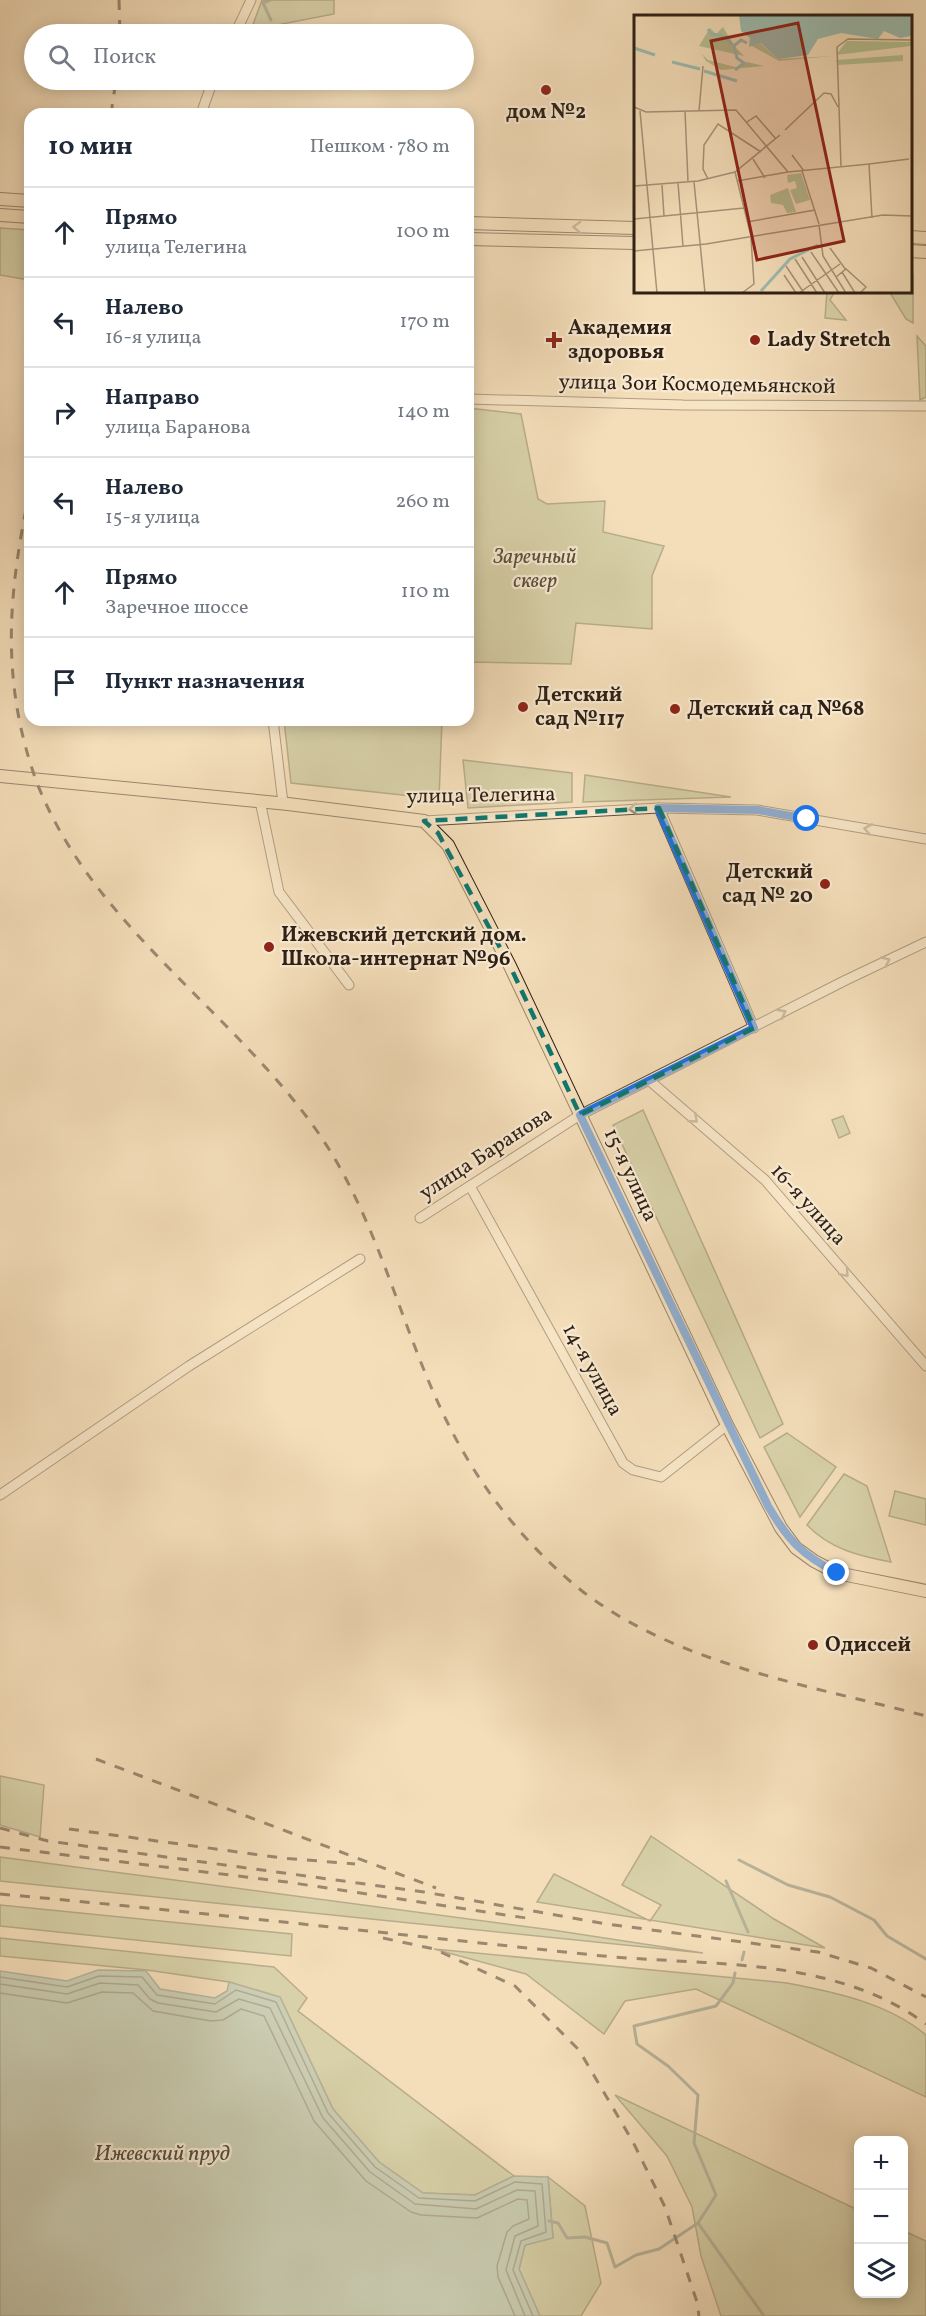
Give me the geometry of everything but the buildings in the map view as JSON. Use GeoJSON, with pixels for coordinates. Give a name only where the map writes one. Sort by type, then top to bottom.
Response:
{"type":"FeatureCollection","features":[{"type":"Feature","properties":{"kind":"main road"},"geometry":{"type":"LineString","coordinates":[[0,199],[24,201]]}},
{"type":"Feature","properties":{"kind":"main road"},"geometry":{"type":"LineString","coordinates":[[0,215],[24,217]]}},
{"type":"Feature","properties":{"kind":"main road"},"geometry":{"type":"LineString","coordinates":[[474,223],[634,228]]}},
{"type":"Feature","properties":{"kind":"main road"},"geometry":{"type":"LineString","coordinates":[[911,237],[926,238]]}},
{"type":"Feature","properties":{"kind":"main road"},"geometry":{"type":"LineString","coordinates":[[474,239],[634,243]]}},
{"type":"Feature","properties":{"kind":"main road"},"geometry":{"type":"LineString","coordinates":[[911,251],[926,252]]}},
{"type":"Feature","properties":{"kind":"main road","name":"улица Телегина"},"geometry":{"type":"LineString","coordinates":[[0,776],[283,803],[424,821]]}},
{"type":"Feature","properties":{"kind":"main road","name":"15-я улица"},"geometry":{"type":"LineString","coordinates":[[424,821],[448,845],[510,966],[727,1425],[781,1528],[796,1548],[837,1573],[926,1591]]}},
{"type":"Feature","properties":{"kind":"street"},"geometry":{"type":"LineString","coordinates":[[240,24],[251,0]]}},
{"type":"Feature","properties":{"kind":"street"},"geometry":{"type":"LineString","coordinates":[[203,108],[209,90]]}},
{"type":"Feature","properties":{"kind":"street","name":"улица Зои Космодемьянской"},"geometry":{"type":"LineString","coordinates":[[474,399],[682,405],[926,406]]}},
{"type":"Feature","properties":{"kind":"street"},"geometry":{"type":"LineString","coordinates":[[274,726],[283,803]]}},
{"type":"Feature","properties":{"kind":"street"},"geometry":{"type":"LineString","coordinates":[[260,801],[279,892],[349,986]]}},
{"type":"Feature","properties":{"kind":"street"},"geometry":{"type":"LineString","coordinates":[[658,808],[754,1028]]}},
{"type":"Feature","properties":{"kind":"street","name":"улица Телегина"},"geometry":{"type":"LineString","coordinates":[[424,821],[658,808],[758,810],[926,839]]}},
{"type":"Feature","properties":{"kind":"street","name":"улица Баранова"},"geometry":{"type":"LineString","coordinates":[[420,1218],[580,1115],[926,942]]}},
{"type":"Feature","properties":{"kind":"street","name":"16-я улица"},"geometry":{"type":"LineString","coordinates":[[650,1081],[765,1180],[926,1366]]}},
{"type":"Feature","properties":{"kind":"street","name":"14-я улица"},"geometry":{"type":"LineString","coordinates":[[470,1186],[623,1463],[633,1470],[661,1477],[727,1425]]}},
{"type":"Feature","properties":{"kind":"street"},"geometry":{"type":"LineString","coordinates":[[0,1495],[189,1366],[360,1259]]}},
{"type":"Feature","properties":{"kind":"highlighted area"},"geometry":{"type":"Polygon","coordinates":[[[659,808],[754,1028],[580,1115],[510,966],[438,833],[424,821],[659,808]]]}},
{"type":"Feature","properties":{"kind":"green space"},"geometry":{"type":"Polygon","coordinates":[[[262,0],[334,0],[334,14],[282,24],[253,24],[262,0]]]}},
{"type":"Feature","properties":{"kind":"green space"},"geometry":{"type":"Polygon","coordinates":[[[0,228],[24,230],[24,279],[0,275],[0,228]]]}},
{"type":"Feature","properties":{"kind":"green space"},"geometry":{"type":"Polygon","coordinates":[[[911,272],[913,275],[913,323],[906,319],[890,292],[911,292],[911,272]]]}},
{"type":"Feature","properties":{"kind":"green space"},"geometry":{"type":"Polygon","coordinates":[[[827,292],[834,292],[830,300],[846,320],[825,318],[827,292]]]}},
{"type":"Feature","properties":{"kind":"green space"},"geometry":{"type":"Polygon","coordinates":[[[917,336],[926,346],[926,397],[920,400],[917,336]]]}},
{"type":"Feature","properties":{"kind":"green space","name":"Заречный сквер"},"geometry":{"type":"Polygon","coordinates":[[[474,409],[521,414],[538,499],[547,504],[605,501],[603,532],[664,546],[652,576],[652,629],[576,623],[571,664],[474,662],[474,409]]]}},
{"type":"Feature","properties":{"kind":"green space"},"geometry":{"type":"Polygon","coordinates":[[[285,726],[442,726],[439,799],[291,783],[285,726]]]}},
{"type":"Feature","properties":{"kind":"green space"},"geometry":{"type":"Polygon","coordinates":[[[463,760],[572,773],[572,802],[468,808],[463,760]]]}},
{"type":"Feature","properties":{"kind":"green space"},"geometry":{"type":"Polygon","coordinates":[[[585,775],[731,797],[583,802],[585,775]]]}},
{"type":"Feature","properties":{"kind":"green space"},"geometry":{"type":"Polygon","coordinates":[[[643,1110],[783,1424],[760,1438],[613,1125],[643,1110]]]}},
{"type":"Feature","properties":{"kind":"green space"},"geometry":{"type":"Polygon","coordinates":[[[843,1116],[850,1133],[839,1138],[832,1120],[843,1116]]]}},
{"type":"Feature","properties":{"kind":"green space"},"geometry":{"type":"Polygon","coordinates":[[[787,1433],[836,1467],[800,1517],[764,1447],[787,1433]]]}},
{"type":"Feature","properties":{"kind":"green space"},"geometry":{"type":"Polygon","coordinates":[[[844,1474],[867,1486],[891,1562],[835,1546],[807,1525],[844,1474]]]}},
{"type":"Feature","properties":{"kind":"green space"},"geometry":{"type":"Polygon","coordinates":[[[895,1491],[926,1499],[926,1525],[889,1516],[895,1491]]]}},
{"type":"Feature","properties":{"kind":"green space"},"geometry":{"type":"Polygon","coordinates":[[[0,1776],[44,1785],[40,1837],[0,1825],[0,1776]]]}},
{"type":"Feature","properties":{"kind":"green space"},"geometry":{"type":"Polygon","coordinates":[[[651,1836],[774,1919],[825,1948],[651,1920],[661,1905],[622,1885],[651,1836]]]}},
{"type":"Feature","properties":{"kind":"green space"},"geometry":{"type":"Polygon","coordinates":[[[0,1857],[552,1930],[703,1953],[0,1881],[0,1857]]]}},
{"type":"Feature","properties":{"kind":"green space"},"geometry":{"type":"Polygon","coordinates":[[[554,1874],[647,1920],[537,1902],[554,1874]]]}},
{"type":"Feature","properties":{"kind":"green space"},"geometry":{"type":"Polygon","coordinates":[[[0,1905],[292,1934],[291,1956],[0,1926],[0,1905]]]}},
{"type":"Feature","properties":{"kind":"green space"},"geometry":{"type":"Polygon","coordinates":[[[0,1938],[274,1967],[307,1998],[298,2011],[514,2176],[475,2195],[423,2193],[379,2162],[333,2109],[280,1997],[229,1982],[147,1970],[0,1956],[0,1938]]]}},
{"type":"Feature","properties":{"kind":"green space"},"geometry":{"type":"Polygon","coordinates":[[[434,1949],[787,1983],[860,2000],[895,2015],[926,2035],[926,2097],[696,1989],[625,2001],[604,2034],[526,1974],[434,1949]]]}},
{"type":"Feature","properties":{"kind":"green space"},"geometry":{"type":"Polygon","coordinates":[[[615,2095],[854,2208],[854,2298],[908,2298],[908,2233],[926,2241],[926,2316],[721,2316],[701,2256],[692,2207],[667,2156],[615,2095]]]}},
{"type":"Feature","properties":{"kind":"green space"},"geometry":{"type":"Polygon","coordinates":[[[548,2177],[585,2206],[601,2283],[581,2316],[540,2316],[519,2269],[525,2245],[553,2238],[548,2177]]]}},
{"type":"Feature","properties":{"kind":"water","name":"Ижевский пруд"},"geometry":{"type":"Polygon","coordinates":[[[98,1970],[146,1971],[160,1989],[215,1998],[227,1991],[229,1982],[280,1997],[333,2109],[379,2162],[423,2193],[475,2195],[514,2176],[548,2177],[553,2238],[525,2245],[519,2269],[540,2316],[0,2316],[0,1971],[67,1981],[98,1970]]]}},
{"type":"Feature","properties":{"kind":"waterway"},"geometry":{"type":"LineString","coordinates":[[270,0],[263,3],[271,20]]}},
{"type":"Feature","properties":{"kind":"waterway"},"geometry":{"type":"LineString","coordinates":[[739,1860],[788,1885],[830,1897],[874,1920],[887,1936],[926,1959]]}},
{"type":"Feature","properties":{"kind":"waterway"},"geometry":{"type":"LineString","coordinates":[[726,1881],[748,1932]]}},
{"type":"Feature","properties":{"kind":"waterway"},"geometry":{"type":"LineString","coordinates":[[742,1960],[744,1952]]}},
{"type":"Feature","properties":{"kind":"waterway"},"geometry":{"type":"LineString","coordinates":[[698,2223],[716,2195],[694,2143],[698,2095],[668,2066],[637,2044],[634,2026],[716,2006],[733,1983],[735,1973]]}},
{"type":"Feature","properties":{"kind":"waterway"},"geometry":{"type":"LineString","coordinates":[[549,2221],[558,2223],[567,2238],[585,2237],[607,2243],[615,2267],[636,2255],[659,2249],[698,2223],[764,2316]]}},
{"type":"Feature","properties":{"kind":"railway"},"geometry":{"type":"LineString","coordinates":[[119,0],[120,24]]}},
{"type":"Feature","properties":{"kind":"railway"},"geometry":{"type":"LineString","coordinates":[[112,108],[115,90]]}},
{"type":"Feature","properties":{"kind":"railway"},"geometry":{"type":"LineString","coordinates":[[24,518],[13,601],[11,637],[17,709],[37,783],[62,834],[93,881],[128,924],[283,1087],[317,1131],[337,1162],[369,1227],[435,1396],[461,1449],[492,1497],[529,1541],[571,1582],[609,1610],[650,1633],[740,1668],[926,1716]]}},
{"type":"Feature","properties":{"kind":"railway"},"geometry":{"type":"LineString","coordinates":[[96,1759],[436,1888]]}},
{"type":"Feature","properties":{"kind":"railway"},"geometry":{"type":"LineString","coordinates":[[0,1828],[48,1841],[424,1892],[607,1924],[818,1952],[871,1968],[926,1997]]}},
{"type":"Feature","properties":{"kind":"railway"},"geometry":{"type":"LineString","coordinates":[[69,1829],[282,1858],[355,1864]]}},
{"type":"Feature","properties":{"kind":"railway"},"geometry":{"type":"LineString","coordinates":[[0,1847],[287,1882],[526,1918]]}},
{"type":"Feature","properties":{"kind":"railway"},"geometry":{"type":"LineString","coordinates":[[0,1894],[593,1955],[766,1968],[849,1985],[889,2001],[926,2024]]}},
{"type":"Feature","properties":{"kind":"railway"},"geometry":{"type":"LineString","coordinates":[[383,1938],[434,1949],[515,1986],[579,2050],[633,2142],[665,2207],[697,2302],[699,2316]]}},
{"type":"Feature","properties":{"kind":"place","name":"дом №2"},"geometry":{"type":"Point","coordinates":[546,90]}},
{"type":"Feature","properties":{"kind":"place","name":"Академия здоровья"},"geometry":{"type":"Point","coordinates":[554,340]}},
{"type":"Feature","properties":{"kind":"place","name":"Lady Stretch"},"geometry":{"type":"Point","coordinates":[755,340]}},
{"type":"Feature","properties":{"kind":"place","name":"Детский сад №117"},"geometry":{"type":"Point","coordinates":[523,707]}},
{"type":"Feature","properties":{"kind":"place","name":"Детский сад №68"},"geometry":{"type":"Point","coordinates":[675,709]}},
{"type":"Feature","properties":{"kind":"place","name":"Детский сад № 20"},"geometry":{"type":"Point","coordinates":[825,884]}},
{"type":"Feature","properties":{"kind":"place","name":"Ижевский детский дом. Школа-интернат №96"},"geometry":{"type":"Point","coordinates":[269,947]}},
{"type":"Feature","properties":{"kind":"place","name":"Одиссей"},"geometry":{"type":"Point","coordinates":[813,1645]}},
{"type":"Feature","properties":{"kind":"route"},"geometry":{"type":"LineString","coordinates":[[807,819],[758,810],[658,808],[754,1028],[580,1115],[727,1425],[768,1506],[796,1548],[837,1573]]}}]}
